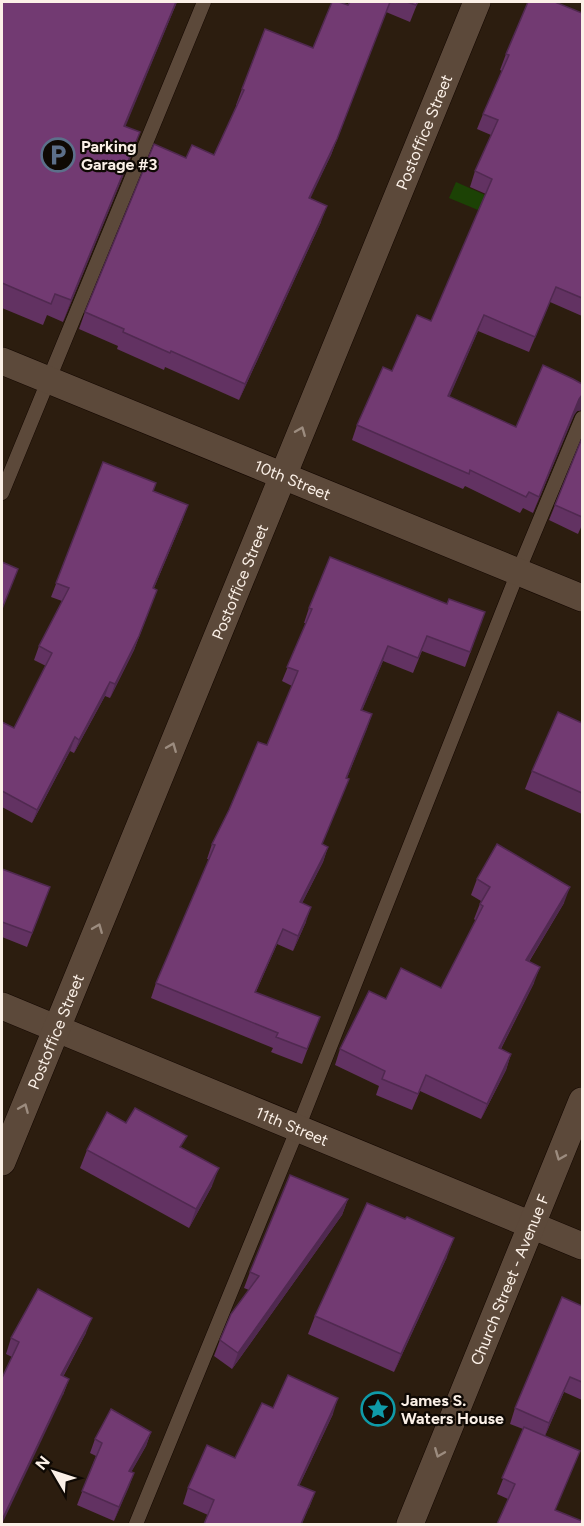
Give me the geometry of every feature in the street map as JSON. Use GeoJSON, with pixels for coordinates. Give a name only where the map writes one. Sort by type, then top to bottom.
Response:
{"type":"FeatureCollection","features":[{"type":"Feature","properties":{"kind":"street","name":"Postoffice Street"},"geometry":{"type":"LineString","coordinates":[[2,1162],[477,2]]}},
{"type":"Feature","properties":{"kind":"street","name":"10th Street"},"geometry":{"type":"LineString","coordinates":[[2,361],[582,598]]}},
{"type":"Feature","properties":{"kind":"street","name":"11th Street"},"geometry":{"type":"LineString","coordinates":[[2,1006],[582,1246]]}},
{"type":"Feature","properties":{"kind":"street","name":"Church Street - Avenue F"},"geometry":{"type":"LineString","coordinates":[[410,1524],[582,1101]]}},
{"type":"Feature","properties":{"kind":"lane"},"geometry":{"type":"LineString","coordinates":[[2,493],[204,2]]}},
{"type":"Feature","properties":{"kind":"lane"},"geometry":{"type":"LineString","coordinates":[[136,1524],[298,1128],[518,572],[582,418]]}},
{"type":"Feature","properties":{"kind":"green space"},"geometry":{"type":"Polygon","coordinates":[[[456,182],[582,238],[582,253],[449,198],[456,182]]]}},
{"type":"Feature","properties":{"kind":"building","name":"Parking Garage #3"},"geometry":{"type":"Polygon","coordinates":[[[2,2],[176,2],[124,126],[140,132],[71,300],[55,294],[51,304],[2,283],[2,2]]]}},
{"type":"Feature","properties":{"kind":"building"},"geometry":{"type":"Polygon","coordinates":[[[332,2],[348,5],[350,2],[390,2],[337,139],[309,198],[327,206],[245,384],[123,332],[124,329],[85,312],[154,144],[186,158],[192,145],[214,155],[244,90],[242,89],[265,29],[313,48],[332,2]]]}},
{"type":"Feature","properties":{"kind":"building"},"geometry":{"type":"Polygon","coordinates":[[[528,2],[555,2],[582,13],[582,298],[556,287],[535,337],[484,315],[448,396],[516,427],[543,365],[582,384],[582,395],[539,497],[529,492],[526,497],[470,470],[469,474],[357,425],[383,367],[392,371],[417,315],[431,321],[492,179],[475,171],[498,120],[483,114],[509,55],[506,54],[528,2]]]}},
{"type":"Feature","properties":{"kind":"building"},"geometry":{"type":"Polygon","coordinates":[[[582,438],[582,517],[555,505],[582,438]]]}},
{"type":"Feature","properties":{"kind":"building"},"geometry":{"type":"Polygon","coordinates":[[[103,462],[156,483],[153,491],[188,505],[153,588],[157,590],[139,636],[115,684],[110,682],[79,740],[75,737],[37,810],[2,791],[2,722],[14,728],[52,653],[39,646],[69,588],[56,583],[103,462]]]}},
{"type":"Feature","properties":{"kind":"building"},"geometry":{"type":"Polygon","coordinates":[[[330,557],[447,604],[449,599],[485,612],[470,652],[427,636],[418,658],[388,646],[361,710],[372,714],[346,778],[349,779],[322,844],[328,847],[300,902],[311,907],[298,936],[283,929],[255,992],[320,1017],[307,1049],[276,1037],[278,1033],[156,983],[215,845],[212,844],[258,742],[267,745],[298,671],[287,667],[312,609],[309,608],[330,557]]]}},
{"type":"Feature","properties":{"kind":"building"},"geometry":{"type":"Polygon","coordinates":[[[2,562],[18,569],[2,609],[2,562]]]}},
{"type":"Feature","properties":{"kind":"building"},"geometry":{"type":"Polygon","coordinates":[[[558,712],[582,723],[582,793],[532,771],[558,712]]]}},
{"type":"Feature","properties":{"kind":"building"},"geometry":{"type":"Polygon","coordinates":[[[497,844],[570,887],[526,960],[540,967],[499,1048],[511,1054],[487,1104],[426,1075],[418,1094],[382,1079],[385,1071],[340,1049],[369,991],[386,999],[401,968],[441,988],[483,906],[480,904],[490,887],[477,879],[497,844]]]}},
{"type":"Feature","properties":{"kind":"building"},"geometry":{"type":"Polygon","coordinates":[[[2,869],[50,887],[32,933],[2,922],[2,869]]]}},
{"type":"Feature","properties":{"kind":"building"},"geometry":{"type":"Polygon","coordinates":[[[135,1108],[187,1136],[180,1147],[219,1168],[196,1209],[87,1150],[107,1112],[126,1123],[135,1108]]]}},
{"type":"Feature","properties":{"kind":"building"},"geometry":{"type":"Polygon","coordinates":[[[290,1175],[348,1199],[238,1353],[220,1340],[231,1314],[259,1276],[250,1272],[290,1175]]]}},
{"type":"Feature","properties":{"kind":"building"},"geometry":{"type":"Polygon","coordinates":[[[367,1203],[405,1219],[407,1217],[454,1238],[401,1354],[315,1316],[367,1203]]]}},
{"type":"Feature","properties":{"kind":"building"},"geometry":{"type":"Polygon","coordinates":[[[38,1289],[92,1318],[61,1375],[69,1379],[2,1520],[2,1378],[19,1342],[11,1338],[38,1289]]]}},
{"type":"Feature","properties":{"kind":"building"},"geometry":{"type":"Polygon","coordinates":[[[562,1297],[582,1306],[582,1382],[570,1377],[549,1423],[515,1408],[562,1297]]]}},
{"type":"Feature","properties":{"kind":"building"},"geometry":{"type":"Polygon","coordinates":[[[288,1375],[338,1398],[298,1485],[315,1492],[301,1524],[204,1524],[214,1500],[188,1488],[207,1445],[235,1458],[262,1403],[273,1408],[288,1375]]]}},
{"type":"Feature","properties":{"kind":"building"},"geometry":{"type":"Polygon","coordinates":[[[111,1409],[151,1432],[129,1471],[134,1473],[119,1507],[82,1491],[102,1443],[95,1439],[111,1409]]]}},
{"type":"Feature","properties":{"kind":"building"},"geometry":{"type":"Polygon","coordinates":[[[524,1427],[580,1451],[555,1510],[582,1521],[582,1524],[497,1524],[515,1484],[502,1478],[524,1427]]]}},
{"type":"Feature","properties":{"kind":"place","name":"Parking Garage #3"},"geometry":{"type":"Point","coordinates":[58,155]}},
{"type":"Feature","properties":{"kind":"place","name":"James S. Waters House"},"geometry":{"type":"Point","coordinates":[378,1409]}}]}
